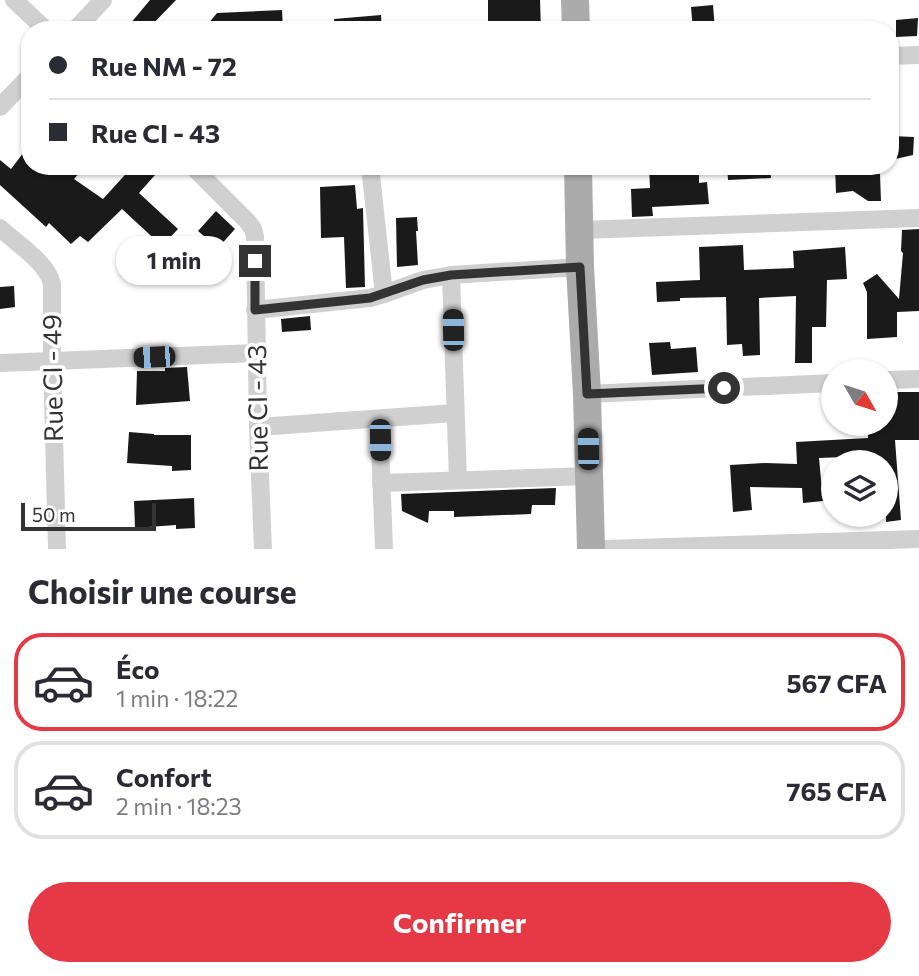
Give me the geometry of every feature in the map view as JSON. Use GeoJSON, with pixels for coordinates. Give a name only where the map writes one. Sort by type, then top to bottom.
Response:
{"type":"FeatureCollection","features":[{"type":"Feature","properties":{"kind":"main road"},"geometry":{"type":"LineString","coordinates":[[575,0],[576,21]]}},
{"type":"Feature","properties":{"kind":"main road"},"geometry":{"type":"LineString","coordinates":[[578,175],[592,549]]}},
{"type":"Feature","properties":{"kind":"street"},"geometry":{"type":"LineString","coordinates":[[14,0],[36,21]]}},
{"type":"Feature","properties":{"kind":"street"},"geometry":{"type":"LineString","coordinates":[[83,21],[103,0]]}},
{"type":"Feature","properties":{"kind":"street"},"geometry":{"type":"LineString","coordinates":[[899,56],[919,55]]}},
{"type":"Feature","properties":{"kind":"street"},"geometry":{"type":"LineString","coordinates":[[0,107],[21,85]]}},
{"type":"Feature","properties":{"kind":"street","name":"Rue CI - 43"},"geometry":{"type":"LineString","coordinates":[[201,175],[248,222],[255,237],[263,549]]}},
{"type":"Feature","properties":{"kind":"street"},"geometry":{"type":"LineString","coordinates":[[370,175],[377,296]]}},
{"type":"Feature","properties":{"kind":"street"},"geometry":{"type":"LineString","coordinates":[[580,230],[919,218]]}},
{"type":"Feature","properties":{"kind":"street","name":"Rue CI - 49"},"geometry":{"type":"LineString","coordinates":[[0,228],[43,267],[50,275],[52,284],[57,549]]}},
{"type":"Feature","properties":{"kind":"street"},"geometry":{"type":"LineString","coordinates":[[255,310],[377,296],[423,280],[451,275],[580,267]]}},
{"type":"Feature","properties":{"kind":"street"},"geometry":{"type":"LineString","coordinates":[[451,275],[458,480]]}},
{"type":"Feature","properties":{"kind":"street"},"geometry":{"type":"LineString","coordinates":[[0,363],[257,353]]}},
{"type":"Feature","properties":{"kind":"street"},"geometry":{"type":"LineString","coordinates":[[898,380],[919,379]]}},
{"type":"Feature","properties":{"kind":"street"},"geometry":{"type":"LineString","coordinates":[[587,394],[821,384]]}},
{"type":"Feature","properties":{"kind":"street"},"geometry":{"type":"LineString","coordinates":[[258,427],[455,413]]}},
{"type":"Feature","properties":{"kind":"street"},"geometry":{"type":"LineString","coordinates":[[379,419],[384,549]]}},
{"type":"Feature","properties":{"kind":"street"},"geometry":{"type":"LineString","coordinates":[[381,483],[589,476]]}},
{"type":"Feature","properties":{"kind":"street"},"geometry":{"type":"LineString","coordinates":[[605,549],[919,539]]}},
{"type":"Feature","properties":{"kind":"building"},"geometry":{"type":"Polygon","coordinates":[[[150,0],[176,0],[156,21],[132,21],[150,0]]]}},
{"type":"Feature","properties":{"kind":"building"},"geometry":{"type":"Polygon","coordinates":[[[488,0],[540,0],[541,21],[488,21],[488,0]]]}},
{"type":"Feature","properties":{"kind":"building"},"geometry":{"type":"Polygon","coordinates":[[[713,5],[714,21],[692,21],[691,7],[713,5]]]}},
{"type":"Feature","properties":{"kind":"building"},"geometry":{"type":"Polygon","coordinates":[[[282,10],[283,21],[210,21],[217,13],[282,10]]]}},
{"type":"Feature","properties":{"kind":"building"},"geometry":{"type":"Polygon","coordinates":[[[381,15],[381,21],[334,21],[381,15]]]}},
{"type":"Feature","properties":{"kind":"building"},"geometry":{"type":"Polygon","coordinates":[[[918,18],[917,36],[899,37],[899,21],[896,20],[918,18]]]}},
{"type":"Feature","properties":{"kind":"building"},"geometry":{"type":"Polygon","coordinates":[[[899,136],[914,137],[913,155],[899,158],[899,136]]]}},
{"type":"Feature","properties":{"kind":"building"},"geometry":{"type":"Polygon","coordinates":[[[21,156],[21,175],[77,175],[74,179],[103,199],[125,175],[155,175],[139,193],[178,229],[162,246],[122,209],[88,242],[80,236],[71,244],[49,223],[46,227],[0,185],[0,160],[11,169],[21,156]]]}},
{"type":"Feature","properties":{"kind":"building"},"geometry":{"type":"Polygon","coordinates":[[[649,175],[699,175],[699,183],[707,182],[709,204],[652,207],[653,216],[632,217],[631,189],[650,188],[649,175]]]}},
{"type":"Feature","properties":{"kind":"building"},"geometry":{"type":"Polygon","coordinates":[[[728,175],[771,175],[771,178],[728,180],[728,175]]]}},
{"type":"Feature","properties":{"kind":"building"},"geometry":{"type":"Polygon","coordinates":[[[835,175],[880,175],[881,201],[868,201],[853,191],[836,193],[835,175]]]}},
{"type":"Feature","properties":{"kind":"building"},"geometry":{"type":"Polygon","coordinates":[[[355,185],[357,209],[363,208],[365,287],[346,288],[344,237],[321,238],[320,187],[355,185]]]}},
{"type":"Feature","properties":{"kind":"building"},"geometry":{"type":"Polygon","coordinates":[[[216,211],[235,229],[218,248],[198,231],[216,211]]]}},
{"type":"Feature","properties":{"kind":"building"},"geometry":{"type":"Polygon","coordinates":[[[417,217],[418,265],[397,267],[396,218],[417,217]]]}},
{"type":"Feature","properties":{"kind":"building"},"geometry":{"type":"Polygon","coordinates":[[[919,229],[919,311],[897,312],[897,337],[867,339],[867,292],[863,283],[877,274],[899,299],[902,230],[919,229]]]}},
{"type":"Feature","properties":{"kind":"building"},"geometry":{"type":"Polygon","coordinates":[[[743,245],[744,270],[794,268],[793,251],[845,247],[847,279],[827,280],[826,327],[812,327],[812,363],[795,363],[796,296],[759,298],[760,355],[743,356],[742,344],[727,345],[726,297],[680,298],[680,301],[657,302],[656,282],[700,280],[699,247],[743,245]]]}},
{"type":"Feature","properties":{"kind":"building"},"geometry":{"type":"Polygon","coordinates":[[[14,286],[15,307],[0,309],[0,287],[14,286]]]}},
{"type":"Feature","properties":{"kind":"building"},"geometry":{"type":"Polygon","coordinates":[[[310,316],[311,330],[282,332],[281,319],[310,316]]]}},
{"type":"Feature","properties":{"kind":"building"},"geometry":{"type":"Polygon","coordinates":[[[670,342],[671,349],[696,347],[698,372],[652,375],[649,343],[670,342]]]}},
{"type":"Feature","properties":{"kind":"building"},"geometry":{"type":"Polygon","coordinates":[[[187,367],[190,401],[136,405],[137,371],[165,371],[165,368],[187,367]]]}},
{"type":"Feature","properties":{"kind":"building"},"geometry":{"type":"Polygon","coordinates":[[[898,392],[919,392],[919,440],[895,440],[896,450],[821,450],[821,501],[803,503],[802,488],[750,487],[752,510],[733,512],[730,465],[797,464],[796,442],[898,436],[898,392]]]}},
{"type":"Feature","properties":{"kind":"building"},"geometry":{"type":"Polygon","coordinates":[[[129,432],[191,435],[191,470],[172,471],[172,466],[127,463],[129,432]]]}},
{"type":"Feature","properties":{"kind":"building"},"geometry":{"type":"Polygon","coordinates":[[[898,480],[901,520],[898,520],[898,480]]]}},
{"type":"Feature","properties":{"kind":"building"},"geometry":{"type":"Polygon","coordinates":[[[556,488],[555,505],[532,505],[531,514],[454,517],[454,511],[429,511],[428,523],[402,511],[401,494],[556,488]]]}},
{"type":"Feature","properties":{"kind":"building"},"geometry":{"type":"Polygon","coordinates":[[[194,498],[195,528],[176,529],[176,525],[135,528],[134,501],[194,498]]]}},
{"type":"Feature","properties":{"kind":"route"},"geometry":{"type":"LineString","coordinates":[[255,261],[255,310],[370,298],[423,280],[451,275],[580,267],[587,394],[724,388]]}}]}
